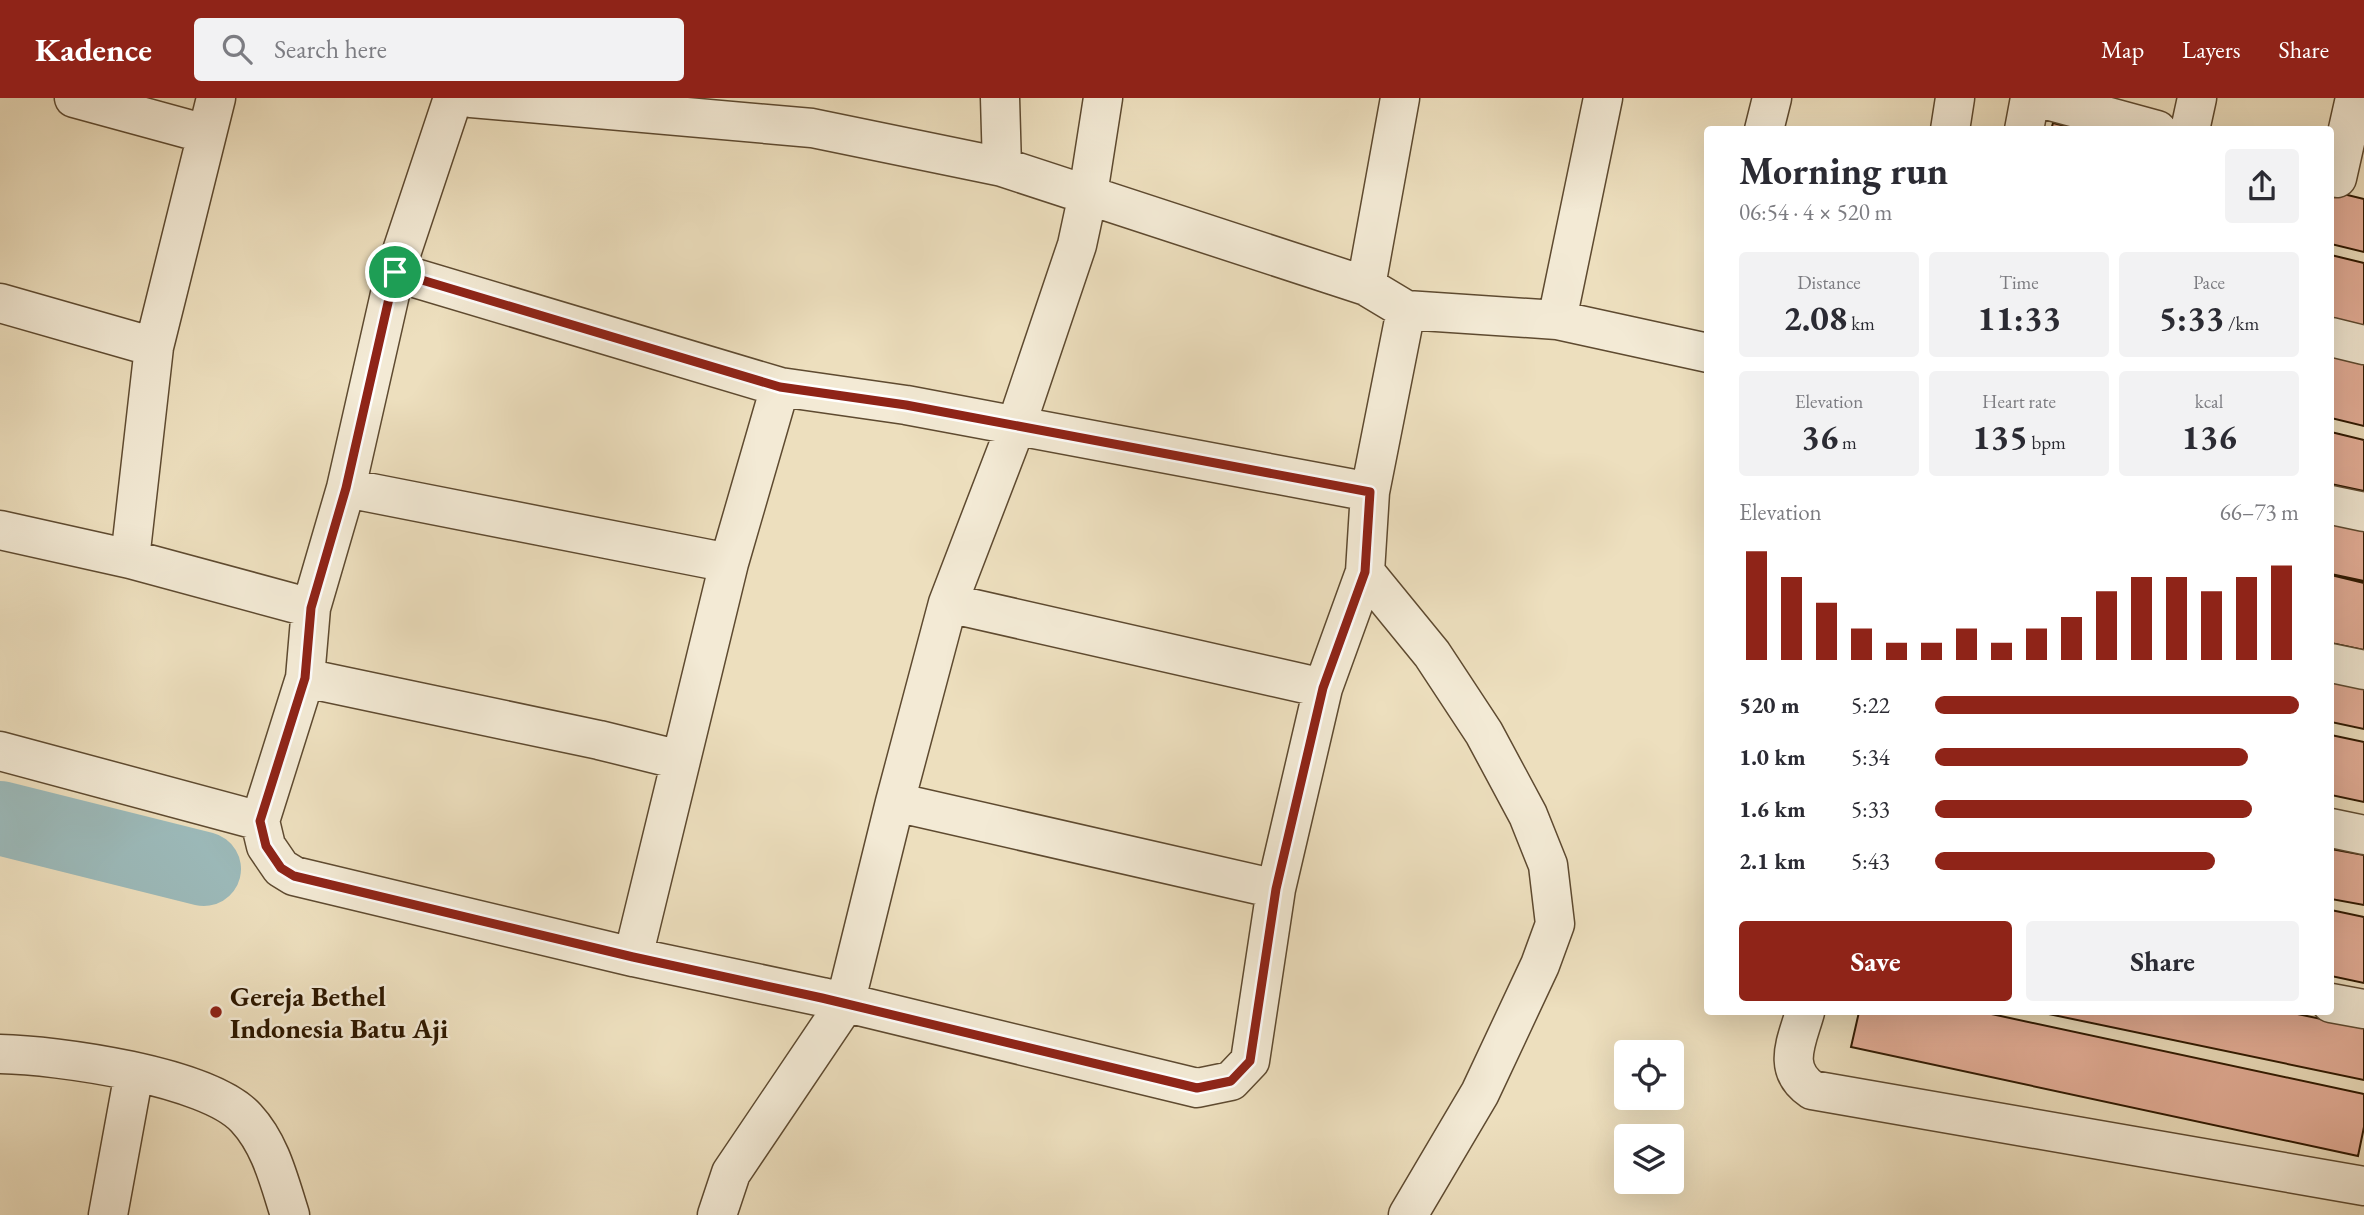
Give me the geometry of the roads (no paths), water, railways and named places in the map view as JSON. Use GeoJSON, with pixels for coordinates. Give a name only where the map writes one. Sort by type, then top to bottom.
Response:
{"type":"FeatureCollection","features":[{"type":"Feature","properties":{"kind":"street"},"geometry":{"type":"LineString","coordinates":[[74,98],[211,116],[154,347],[130,559]]}},
{"type":"Feature","properties":{"kind":"street"},"geometry":{"type":"LineString","coordinates":[[453,98],[395,272],[346,488],[311,608],[305,678],[260,821],[266,846],[281,868],[294,876],[633,957],[845,1003],[1197,1088],[1231,1081],[1250,1061],[1276,889],[1323,688],[1365,572],[1370,492],[1406,310]]}},
{"type":"Feature","properties":{"kind":"street"},"geometry":{"type":"LineString","coordinates":[[471,98],[812,113],[1002,167],[1366,286],[1406,310],[1557,320],[1704,352]]}},
{"type":"Feature","properties":{"kind":"street"},"geometry":{"type":"LineString","coordinates":[[1000,98],[1002,167]]}},
{"type":"Feature","properties":{"kind":"street"},"geometry":{"type":"LineString","coordinates":[[717,1215],[731,1173],[845,1003],[948,603],[1016,426],[1077,245],[1103,98]]}},
{"type":"Feature","properties":{"kind":"street"},"geometry":{"type":"LineString","coordinates":[[1366,286],[1400,98]]}},
{"type":"Feature","properties":{"kind":"street"},"geometry":{"type":"LineString","coordinates":[[1557,320],[1603,98]]}},
{"type":"Feature","properties":{"kind":"street"},"geometry":{"type":"LineString","coordinates":[[1765,126],[1772,98]]}},
{"type":"Feature","properties":{"kind":"street"},"geometry":{"type":"LineString","coordinates":[[1951,126],[1955,98]]}},
{"type":"Feature","properties":{"kind":"street"},"geometry":{"type":"LineString","coordinates":[[2025,126],[2031,98]]}},
{"type":"Feature","properties":{"kind":"street"},"geometry":{"type":"LineString","coordinates":[[2039,98],[2142,126]]}},
{"type":"Feature","properties":{"kind":"street"},"geometry":{"type":"LineString","coordinates":[[2191,126],[2197,98]]}},
{"type":"Feature","properties":{"kind":"street"},"geometry":{"type":"LineString","coordinates":[[2344,180],[2355,98]]}},
{"type":"Feature","properties":{"kind":"street"},"geometry":{"type":"LineString","coordinates":[[395,272],[780,387],[906,405],[1370,492]]}},
{"type":"Feature","properties":{"kind":"street"},"geometry":{"type":"LineString","coordinates":[[0,303],[154,347]]}},
{"type":"Feature","properties":{"kind":"street"},"geometry":{"type":"LineString","coordinates":[[2334,338],[2364,345]]}},
{"type":"Feature","properties":{"kind":"street"},"geometry":{"type":"LineString","coordinates":[[633,957],[729,563],[780,387]]}},
{"type":"Feature","properties":{"kind":"street"},"geometry":{"type":"LineString","coordinates":[[346,488],[729,563]]}},
{"type":"Feature","properties":{"kind":"street"},"geometry":{"type":"LineString","coordinates":[[2334,506],[2364,512]]}},
{"type":"Feature","properties":{"kind":"street"},"geometry":{"type":"LineString","coordinates":[[0,530],[130,559],[311,608]]}},
{"type":"Feature","properties":{"kind":"street"},"geometry":{"type":"LineString","coordinates":[[1365,572],[1432,654],[1484,733],[1528,815],[1548,865],[1555,924],[1540,965],[1480,1093],[1408,1215]]}},
{"type":"Feature","properties":{"kind":"street"},"geometry":{"type":"LineString","coordinates":[[948,603],[1323,688]]}},
{"type":"Feature","properties":{"kind":"street"},"geometry":{"type":"LineString","coordinates":[[2334,664],[2364,670]]}},
{"type":"Feature","properties":{"kind":"street"},"geometry":{"type":"LineString","coordinates":[[305,678],[600,740],[680,760]]}},
{"type":"Feature","properties":{"kind":"street"},"geometry":{"type":"LineString","coordinates":[[0,751],[260,821]]}},
{"type":"Feature","properties":{"kind":"street"},"geometry":{"type":"LineString","coordinates":[[895,802],[1276,889]]}},
{"type":"Feature","properties":{"kind":"street"},"geometry":{"type":"LineString","coordinates":[[2334,829],[2364,835]]}},
{"type":"Feature","properties":{"kind":"street"},"geometry":{"type":"LineString","coordinates":[[2334,1004],[2364,1009]]}},
{"type":"Feature","properties":{"kind":"street"},"geometry":{"type":"LineString","coordinates":[[1804,1015],[1793,1059],[1798,1077],[1812,1090],[2364,1186]]}},
{"type":"Feature","properties":{"kind":"street"},"geometry":{"type":"LineString","coordinates":[[0,1054],[99,1065],[189,1086],[220,1098],[245,1116],[265,1142],[290,1215]]}},
{"type":"Feature","properties":{"kind":"street"},"geometry":{"type":"LineString","coordinates":[[108,1215],[135,1073]]}},
{"type":"Feature","properties":{"kind":"waterway"},"geometry":{"type":"LineString","coordinates":[[0,818],[204,869]]}},
{"type":"Feature","properties":{"kind":"place","name":"Gereja Bethel Indonesia Batu Aji"},"geometry":{"type":"Point","coordinates":[216,1012]}}]}
